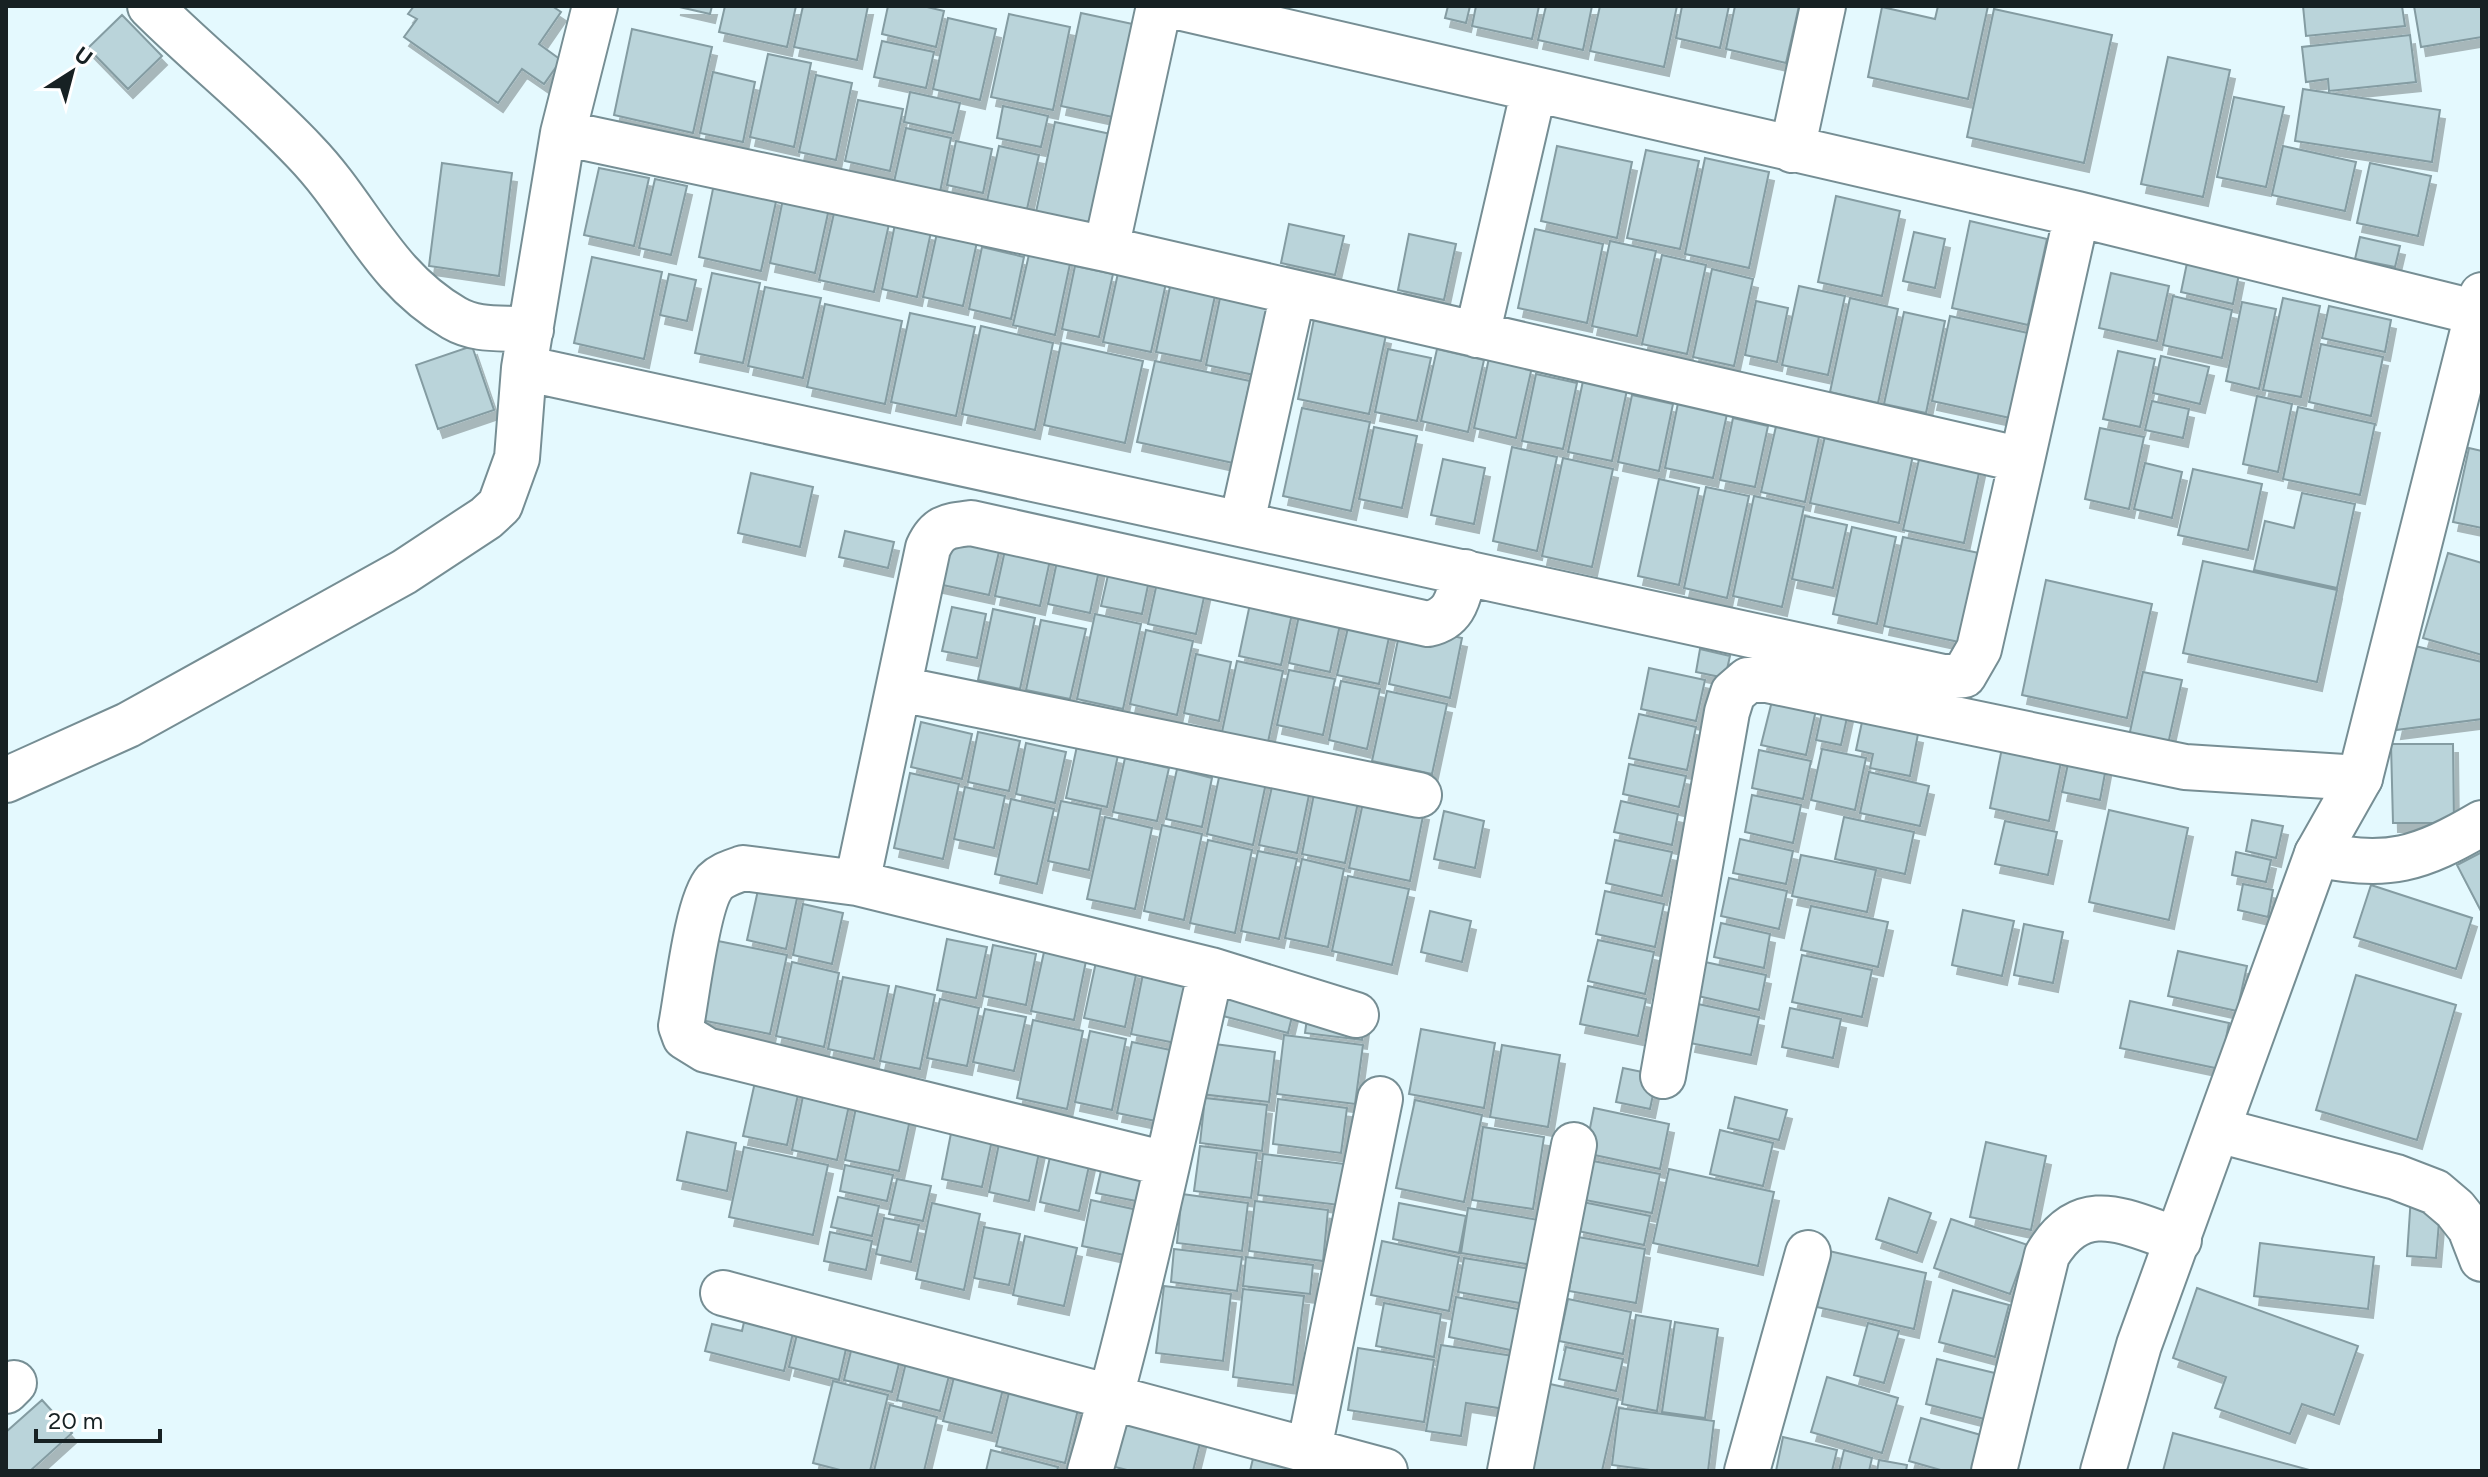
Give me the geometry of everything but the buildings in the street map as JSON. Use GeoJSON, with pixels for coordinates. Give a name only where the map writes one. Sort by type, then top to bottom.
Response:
{"type":"FeatureCollection","features":[{"type":"Feature","properties":{"kind":"street"},"geometry":{"type":"LineString","coordinates":[[150,6],[305,152],[345,199],[388,264],[425,299],[456,320],[527,349],[1242,522],[1956,678],[1972,664],[1979,649],[2077,214]]}},
{"type":"Feature","properties":{"kind":"street"},"geometry":{"type":"LineString","coordinates":[[6,780],[128,725],[404,572],[486,518],[500,505],[517,458],[527,349],[563,133],[595,6]]}},
{"type":"Feature","properties":{"kind":"street"},"geometry":{"type":"LineString","coordinates":[[1106,249],[1159,6]]}},
{"type":"Feature","properties":{"kind":"street"},"geometry":{"type":"LineString","coordinates":[[1174,6],[1792,150],[2480,304],[2360,778],[2317,854],[2139,1345],[2103,1471]]}},
{"type":"Feature","properties":{"kind":"street"},"geometry":{"type":"LineString","coordinates":[[1792,150],[1823,6]]}},
{"type":"Feature","properties":{"kind":"street"},"geometry":{"type":"LineString","coordinates":[[1477,335],[1534,89]]}},
{"type":"Feature","properties":{"kind":"street"},"geometry":{"type":"LineString","coordinates":[[563,133],[1106,249],[2022,460]]}},
{"type":"Feature","properties":{"kind":"street"},"geometry":{"type":"LineString","coordinates":[[1242,522],[1293,293]]}},
{"type":"Feature","properties":{"kind":"street"},"geometry":{"type":"LineString","coordinates":[[857,883],[928,548],[935,533],[944,526],[971,523],[1428,624],[1444,621],[1454,609],[1465,572]]}},
{"type":"Feature","properties":{"kind":"street"},"geometry":{"type":"LineString","coordinates":[[1663,1076],[1727,712],[1733,693],[1748,680],[1767,680],[2185,767],[2360,778]]}},
{"type":"Feature","properties":{"kind":"street"},"geometry":{"type":"LineString","coordinates":[[900,689],[1419,795]]}},
{"type":"Feature","properties":{"kind":"street"},"geometry":{"type":"LineString","coordinates":[[2317,854],[2354,862],[2411,859],[2482,823]]}},
{"type":"Feature","properties":{"kind":"street"},"geometry":{"type":"LineString","coordinates":[[1166,1164],[706,1050],[685,1037],[681,1026],[705,903],[714,883],[724,874],[743,868],[857,883],[1211,970],[1356,1015]]}},
{"type":"Feature","properties":{"kind":"street"},"geometry":{"type":"LineString","coordinates":[[1090,1471],[1111,1399],[1211,970]]}},
{"type":"Feature","properties":{"kind":"street"},"geometry":{"type":"LineString","coordinates":[[1309,1449],[1380,1099]]}},
{"type":"Feature","properties":{"kind":"street"},"geometry":{"type":"LineString","coordinates":[[2218,1130],[2396,1177],[2435,1192],[2455,1209],[2470,1228],[2482,1259]]}},
{"type":"Feature","properties":{"kind":"street"},"geometry":{"type":"LineString","coordinates":[[1510,1471],[1574,1145]]}},
{"type":"Feature","properties":{"kind":"street"},"geometry":{"type":"LineString","coordinates":[[1994,1471],[2047,1255],[2059,1235],[2077,1222],[2110,1217],[2179,1240]]}},
{"type":"Feature","properties":{"kind":"street"},"geometry":{"type":"LineString","coordinates":[[1747,1471],[1808,1253]]}},
{"type":"Feature","properties":{"kind":"street"},"geometry":{"type":"LineString","coordinates":[[723,1293],[1385,1471]]}}]}
